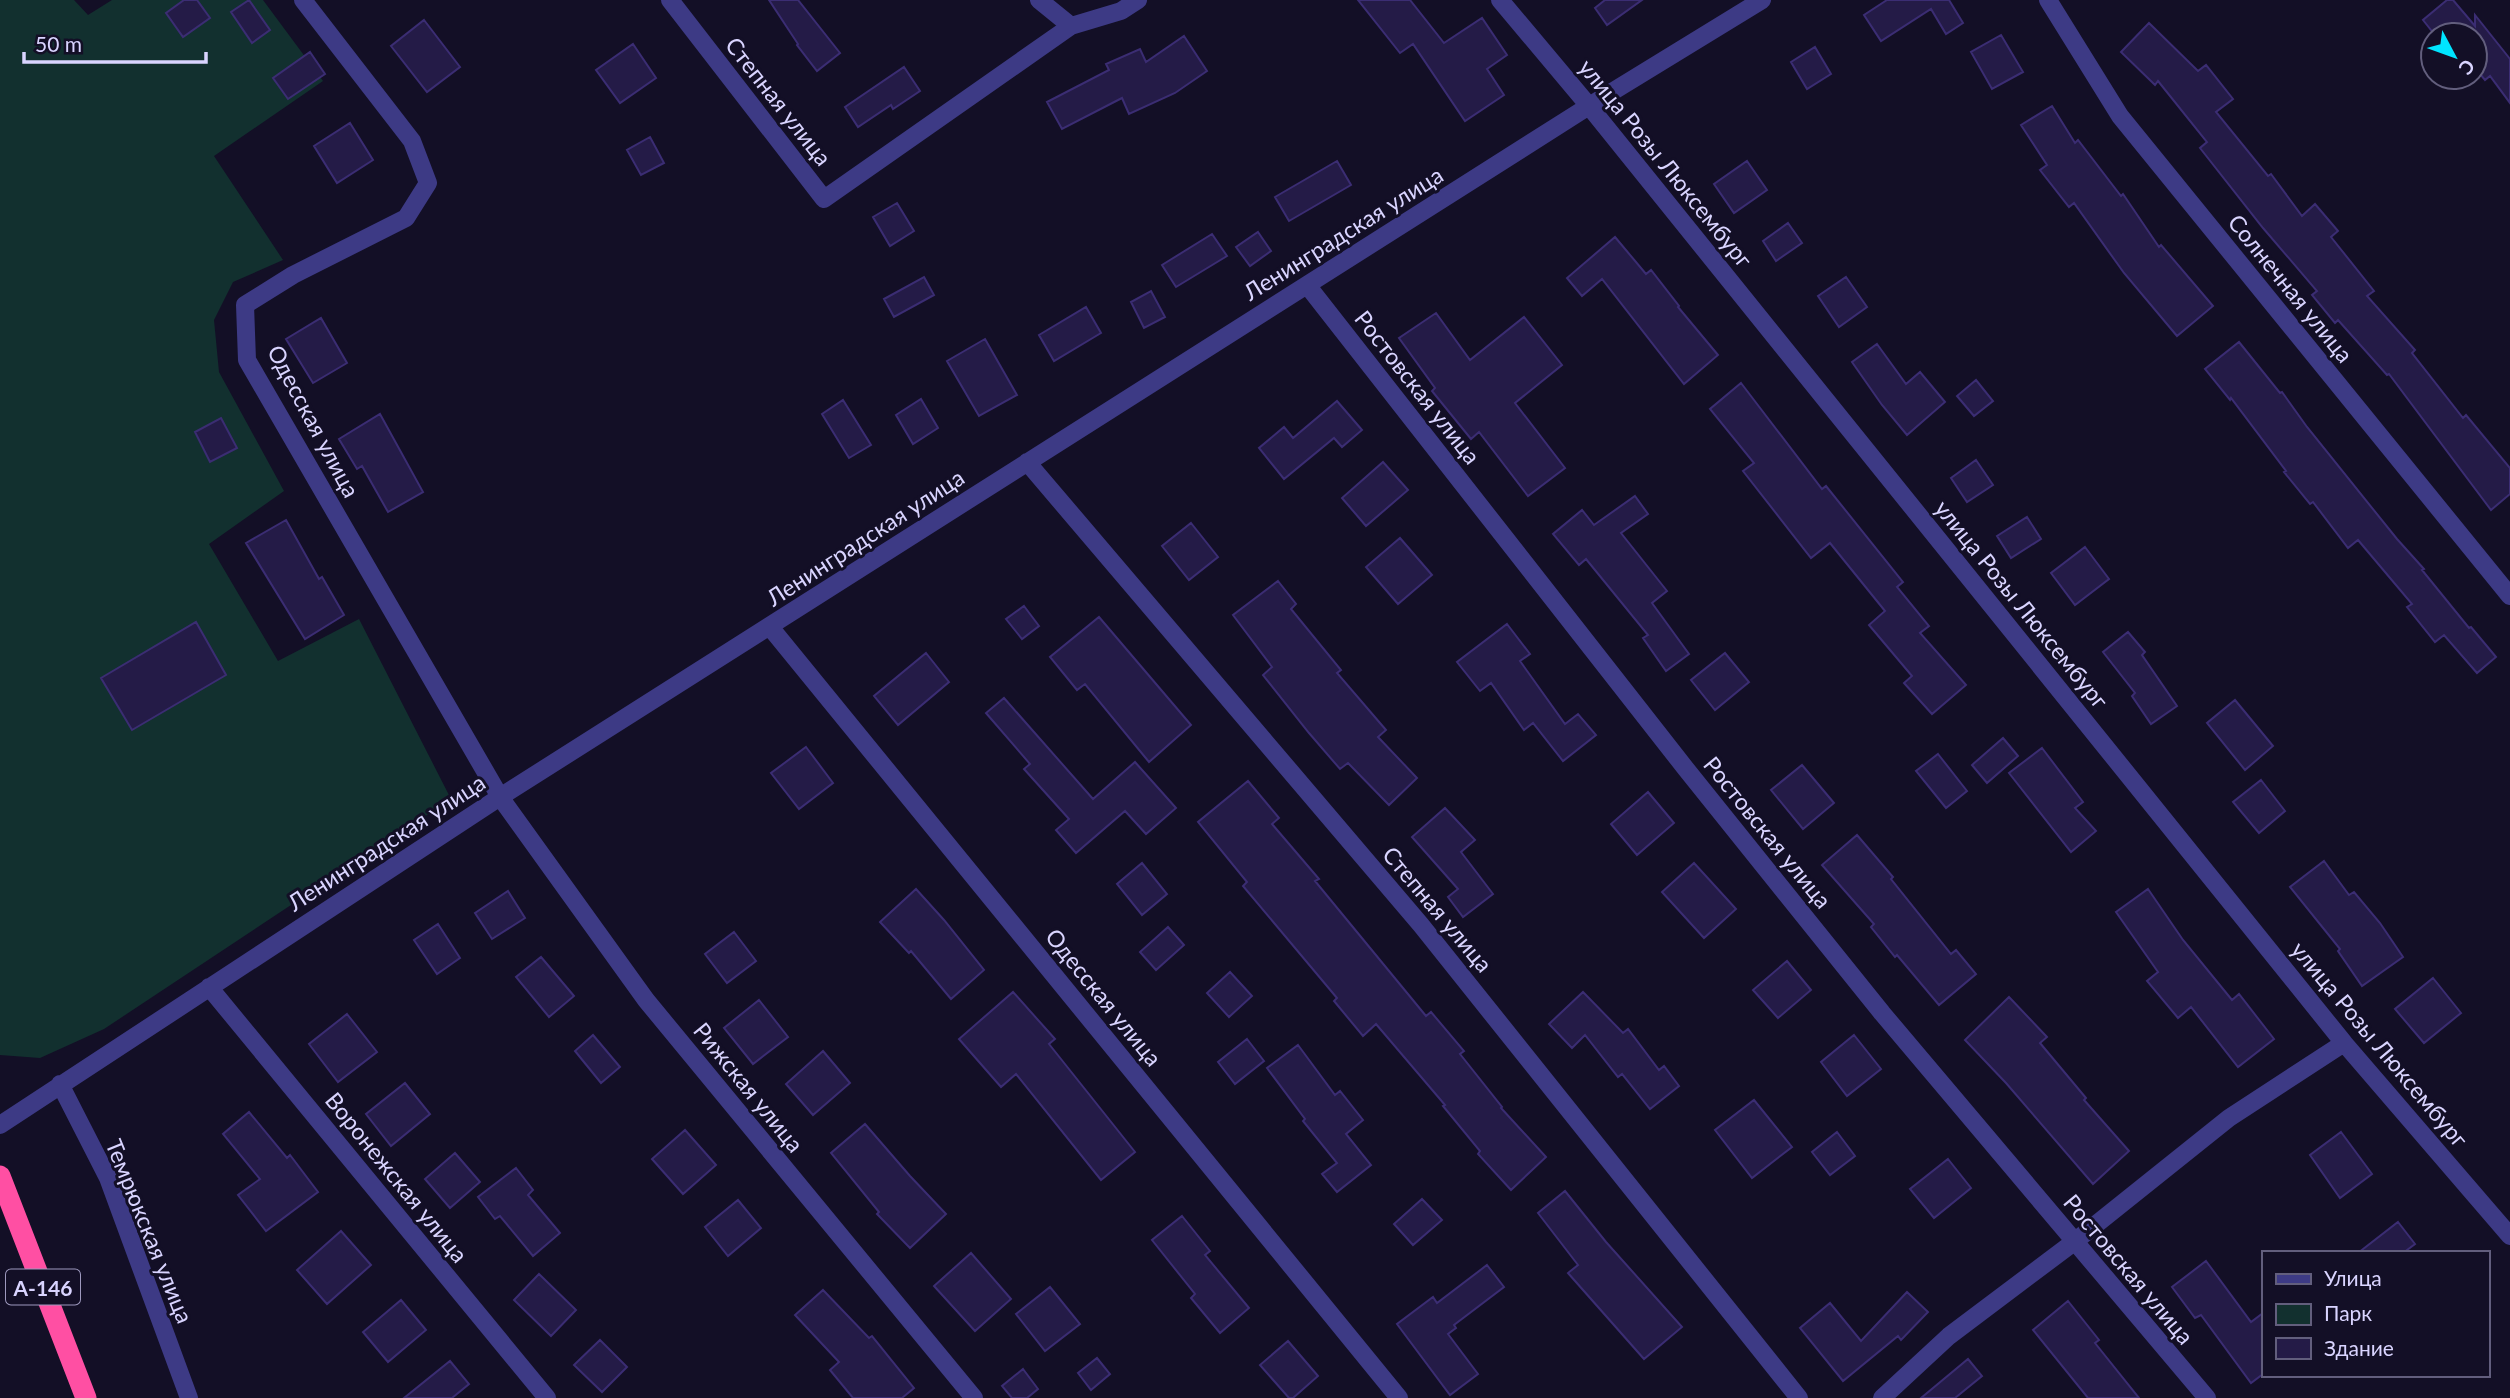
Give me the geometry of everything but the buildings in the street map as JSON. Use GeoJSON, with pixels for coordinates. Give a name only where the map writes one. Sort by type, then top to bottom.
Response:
{"type":"FeatureCollection","features":[{"type":"Feature","properties":{"kind":"highway","name":"А-146"},"geometry":{"type":"LineString","coordinates":[[0,1176],[86,1398]]}},
{"type":"Feature","properties":{"kind":"street","name":"Одесская улица"},"geometry":{"type":"LineString","coordinates":[[303,0],[412,141],[428,183],[406,218],[292,275],[245,306],[247,360],[500,797]]}},
{"type":"Feature","properties":{"kind":"street","name":"Степная улица"},"geometry":{"type":"LineString","coordinates":[[670,0],[824,199],[1071,26]]}},
{"type":"Feature","properties":{"kind":"street"},"geometry":{"type":"LineString","coordinates":[[1039,0],[1071,26],[1121,11],[1138,0]]}},
{"type":"Feature","properties":{"kind":"street","name":"улица Розы Люксембург"},"geometry":{"type":"LineString","coordinates":[[1500,0],[1589,106],[2344,1043],[2510,1236]]}},
{"type":"Feature","properties":{"kind":"street","name":"Ленинградская улица"},"geometry":{"type":"LineString","coordinates":[[0,1125],[500,797],[1589,106],[1762,0]]}},
{"type":"Feature","properties":{"kind":"street","name":"Солнечная улица"},"geometry":{"type":"LineString","coordinates":[[2048,0],[2120,116],[2510,596]]}},
{"type":"Feature","properties":{"kind":"street","name":"Ростовская улица"},"geometry":{"type":"LineString","coordinates":[[1307,285],[1694,779],[1882,1013],[2207,1398]]}},
{"type":"Feature","properties":{"kind":"street","name":"Степная улица"},"geometry":{"type":"LineString","coordinates":[[1027,462],[1421,925],[1799,1398]]}},
{"type":"Feature","properties":{"kind":"street","name":"Одесская улица"},"geometry":{"type":"LineString","coordinates":[[770,627],[1399,1398]]}},
{"type":"Feature","properties":{"kind":"street","name":"Рижская улица"},"geometry":{"type":"LineString","coordinates":[[500,797],[646,1000],[974,1398]]}},
{"type":"Feature","properties":{"kind":"street","name":"Воронежская улица"},"geometry":{"type":"LineString","coordinates":[[209,987],[547,1398]]}},
{"type":"Feature","properties":{"kind":"street"},"geometry":{"type":"LineString","coordinates":[[1882,1398],[1949,1336],[2074,1242],[2229,1118],[2344,1043]]}},
{"type":"Feature","properties":{"kind":"street","name":"Темрюкская улица"},"geometry":{"type":"LineString","coordinates":[[60,1084],[107,1178],[189,1398]]}},
{"type":"Feature","properties":{"kind":"green space"},"geometry":{"type":"Polygon","coordinates":[[[0,0],[74,0],[88,15],[112,0],[263,0],[323,81],[214,156],[283,260],[233,282],[214,320],[219,372],[284,491],[209,544],[278,661],[359,619],[451,799],[104,1029],[40,1058],[0,1055],[0,0]]]}}]}
